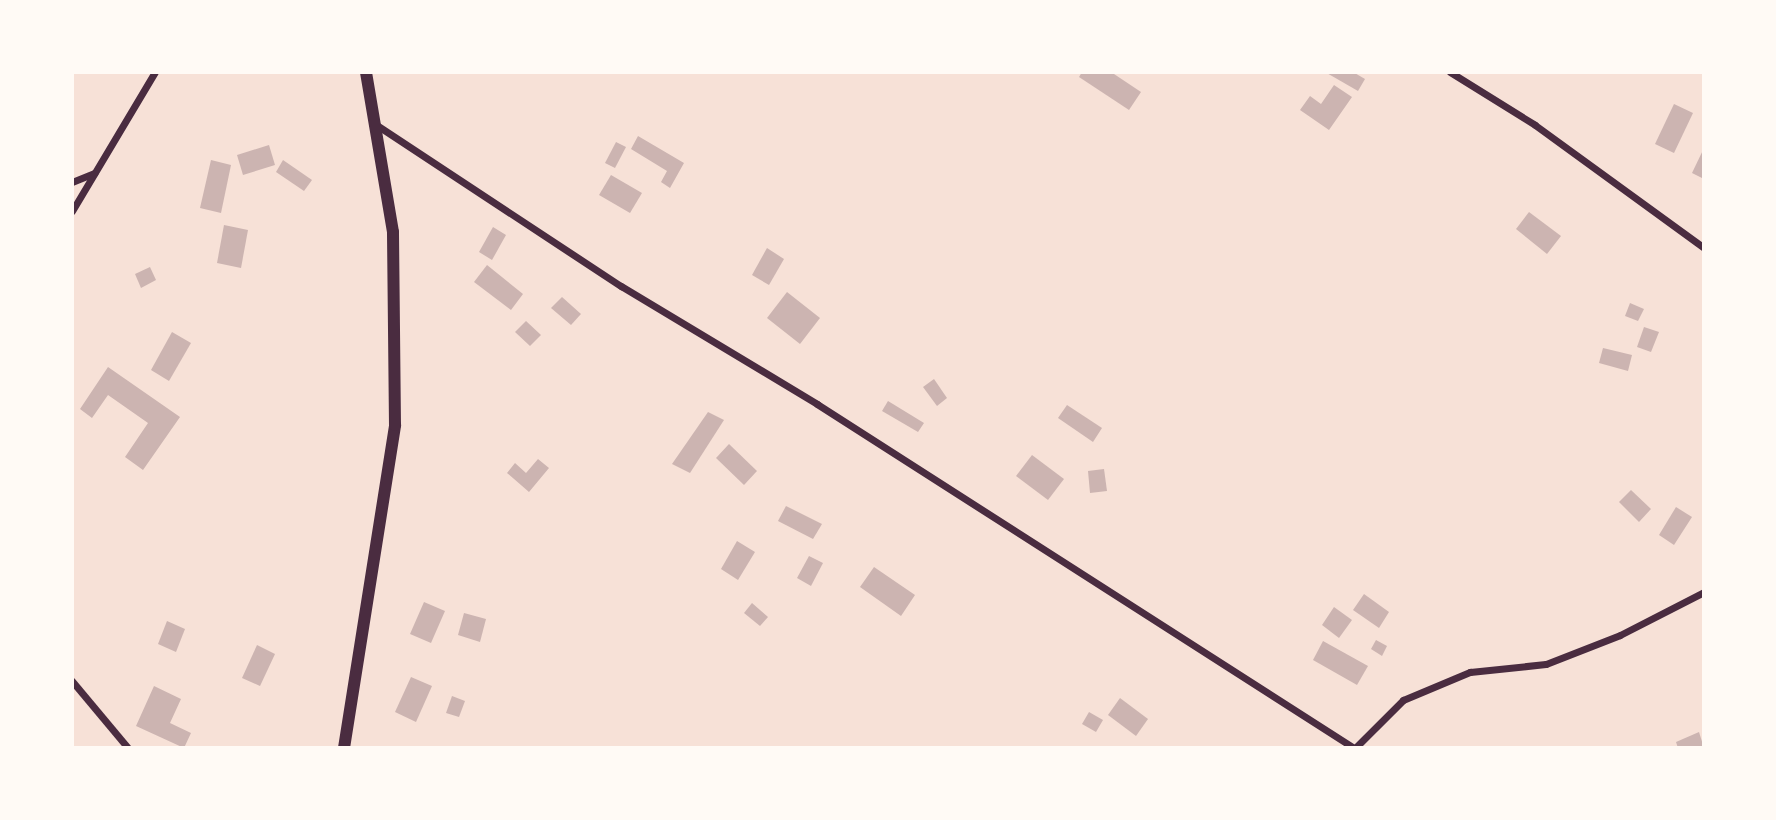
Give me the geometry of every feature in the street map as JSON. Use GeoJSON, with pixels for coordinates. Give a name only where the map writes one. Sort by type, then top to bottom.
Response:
{"type":"FeatureCollection","features":[{"type":"Feature","properties":{"kind":"street"},"geometry":{"type":"LineString","coordinates":[[72,211],[155,72]]}},
{"type":"Feature","properties":{"kind":"street"},"geometry":{"type":"LineString","coordinates":[[344,748],[395,425],[393,232],[366,72]]}},
{"type":"Feature","properties":{"kind":"street"},"geometry":{"type":"LineString","coordinates":[[1450,72],[1535,125],[1704,248]]}},
{"type":"Feature","properties":{"kind":"street"},"geometry":{"type":"LineString","coordinates":[[375,124],[621,286],[817,404],[1355,748],[1403,699],[1470,673],[1546,664],[1620,635],[1704,592]]}},
{"type":"Feature","properties":{"kind":"street"},"geometry":{"type":"LineString","coordinates":[[72,182],[94,173]]}},
{"type":"Feature","properties":{"kind":"street"},"geometry":{"type":"LineString","coordinates":[[72,681],[128,748]]}},
{"type":"Feature","properties":{"kind":"building"},"geometry":{"type":"Polygon","coordinates":[[[1082,72],[1111,72],[1141,92],[1129,110],[1079,77],[1082,72]]]}},
{"type":"Feature","properties":{"kind":"building"},"geometry":{"type":"Polygon","coordinates":[[[1325,72],[1353,72],[1365,79],[1358,91],[1325,72]]]}},
{"type":"Feature","properties":{"kind":"building"},"geometry":{"type":"Polygon","coordinates":[[[1334,85],[1352,97],[1329,130],[1300,110],[1310,96],[1321,104],[1334,85]]]}},
{"type":"Feature","properties":{"kind":"building"},"geometry":{"type":"Polygon","coordinates":[[[1674,104],[1693,113],[1674,153],[1655,144],[1674,104]]]}},
{"type":"Feature","properties":{"kind":"building"},"geometry":{"type":"Polygon","coordinates":[[[638,136],[684,163],[670,188],[661,182],[667,171],[631,149],[638,136]]]}},
{"type":"Feature","properties":{"kind":"building"},"geometry":{"type":"Polygon","coordinates":[[[616,142],[626,147],[615,168],[605,163],[616,142]]]}},
{"type":"Feature","properties":{"kind":"building"},"geometry":{"type":"Polygon","coordinates":[[[269,145],[275,165],[243,175],[237,155],[269,145]]]}},
{"type":"Feature","properties":{"kind":"building"},"geometry":{"type":"Polygon","coordinates":[[[1704,148],[1704,179],[1692,173],[1704,148]]]}},
{"type":"Feature","properties":{"kind":"building"},"geometry":{"type":"Polygon","coordinates":[[[211,160],[231,165],[221,213],[200,208],[211,160]]]}},
{"type":"Feature","properties":{"kind":"building"},"geometry":{"type":"Polygon","coordinates":[[[283,160],[312,180],[304,191],[276,172],[283,160]]]}},
{"type":"Feature","properties":{"kind":"building"},"geometry":{"type":"Polygon","coordinates":[[[611,175],[642,193],[630,213],[599,195],[611,175]]]}},
{"type":"Feature","properties":{"kind":"building"},"geometry":{"type":"Polygon","coordinates":[[[1529,212],[1561,236],[1547,254],[1516,229],[1529,212]]]}},
{"type":"Feature","properties":{"kind":"building"},"geometry":{"type":"Polygon","coordinates":[[[224,225],[248,230],[241,268],[217,263],[224,225]]]}},
{"type":"Feature","properties":{"kind":"building"},"geometry":{"type":"Polygon","coordinates":[[[493,227],[506,235],[492,260],[479,252],[493,227]]]}},
{"type":"Feature","properties":{"kind":"building"},"geometry":{"type":"Polygon","coordinates":[[[767,248],[784,259],[769,285],[752,275],[767,248]]]}},
{"type":"Feature","properties":{"kind":"building"},"geometry":{"type":"Polygon","coordinates":[[[487,265],[523,294],[511,310],[474,282],[487,265]]]}},
{"type":"Feature","properties":{"kind":"building"},"geometry":{"type":"Polygon","coordinates":[[[150,267],[156,280],[141,288],[135,274],[150,267]]]}},
{"type":"Feature","properties":{"kind":"building"},"geometry":{"type":"Polygon","coordinates":[[[787,292],[820,318],[800,344],[767,318],[787,292]]]}},
{"type":"Feature","properties":{"kind":"building"},"geometry":{"type":"Polygon","coordinates":[[[562,297],[581,314],[571,325],[551,308],[562,297]]]}},
{"type":"Feature","properties":{"kind":"building"},"geometry":{"type":"Polygon","coordinates":[[[1630,303],[1644,309],[1638,321],[1625,316],[1630,303]]]}},
{"type":"Feature","properties":{"kind":"building"},"geometry":{"type":"Polygon","coordinates":[[[526,321],[541,335],[530,346],[515,332],[526,321]]]}},
{"type":"Feature","properties":{"kind":"building"},"geometry":{"type":"Polygon","coordinates":[[[1644,327],[1659,332],[1651,352],[1637,347],[1644,327]]]}},
{"type":"Feature","properties":{"kind":"building"},"geometry":{"type":"Polygon","coordinates":[[[172,332],[191,343],[169,381],[151,370],[172,332]]]}},
{"type":"Feature","properties":{"kind":"building"},"geometry":{"type":"Polygon","coordinates":[[[1603,348],[1632,355],[1628,371],[1599,363],[1603,348]]]}},
{"type":"Feature","properties":{"kind":"building"},"geometry":{"type":"Polygon","coordinates":[[[108,367],[180,417],[143,470],[125,457],[148,423],[108,395],[92,418],[80,409],[108,367]]]}},
{"type":"Feature","properties":{"kind":"building"},"geometry":{"type":"Polygon","coordinates":[[[934,379],[947,398],[937,406],[923,387],[934,379]]]}},
{"type":"Feature","properties":{"kind":"building"},"geometry":{"type":"Polygon","coordinates":[[[888,401],[924,423],[918,432],[882,411],[888,401]]]}},
{"type":"Feature","properties":{"kind":"building"},"geometry":{"type":"Polygon","coordinates":[[[1067,405],[1102,428],[1093,442],[1058,418],[1067,405]]]}},
{"type":"Feature","properties":{"kind":"building"},"geometry":{"type":"Polygon","coordinates":[[[708,412],[724,420],[690,473],[672,464],[708,412]]]}},
{"type":"Feature","properties":{"kind":"building"},"geometry":{"type":"Polygon","coordinates":[[[729,444],[757,471],[744,485],[716,458],[729,444]]]}},
{"type":"Feature","properties":{"kind":"building"},"geometry":{"type":"Polygon","coordinates":[[[1032,455],[1064,479],[1048,500],[1016,476],[1032,455]]]}},
{"type":"Feature","properties":{"kind":"building"},"geometry":{"type":"Polygon","coordinates":[[[538,459],[549,468],[529,492],[507,473],[515,463],[526,473],[538,459]]]}},
{"type":"Feature","properties":{"kind":"building"},"geometry":{"type":"Polygon","coordinates":[[[1104,469],[1107,491],[1090,493],[1088,471],[1104,469]]]}},
{"type":"Feature","properties":{"kind":"building"},"geometry":{"type":"Polygon","coordinates":[[[1631,490],[1651,509],[1639,522],[1619,502],[1631,490]]]}},
{"type":"Feature","properties":{"kind":"building"},"geometry":{"type":"Polygon","coordinates":[[[786,506],[822,524],[813,539],[778,521],[786,506]]]}},
{"type":"Feature","properties":{"kind":"building"},"geometry":{"type":"Polygon","coordinates":[[[1676,507],[1692,517],[1674,545],[1659,535],[1676,507]]]}},
{"type":"Feature","properties":{"kind":"building"},"geometry":{"type":"Polygon","coordinates":[[[737,541],[755,552],[738,580],[721,569],[737,541]]]}},
{"type":"Feature","properties":{"kind":"building"},"geometry":{"type":"Polygon","coordinates":[[[809,556],[823,563],[811,586],[797,578],[809,556]]]}},
{"type":"Feature","properties":{"kind":"building"},"geometry":{"type":"Polygon","coordinates":[[[874,567],[915,595],[901,616],[860,587],[874,567]]]}},
{"type":"Feature","properties":{"kind":"building"},"geometry":{"type":"Polygon","coordinates":[[[1364,594],[1389,612],[1379,628],[1353,610],[1364,594]]]}},
{"type":"Feature","properties":{"kind":"building"},"geometry":{"type":"Polygon","coordinates":[[[424,602],[445,611],[431,643],[410,634],[424,602]]]}},
{"type":"Feature","properties":{"kind":"building"},"geometry":{"type":"Polygon","coordinates":[[[752,603],[768,617],[760,626],[744,613],[752,603]]]}},
{"type":"Feature","properties":{"kind":"building"},"geometry":{"type":"Polygon","coordinates":[[[1334,607],[1352,620],[1339,638],[1322,625],[1334,607]]]}},
{"type":"Feature","properties":{"kind":"building"},"geometry":{"type":"Polygon","coordinates":[[[464,613],[486,619],[480,642],[458,635],[464,613]]]}},
{"type":"Feature","properties":{"kind":"building"},"geometry":{"type":"Polygon","coordinates":[[[167,621],[185,629],[176,652],[158,644],[167,621]]]}},
{"type":"Feature","properties":{"kind":"building"},"geometry":{"type":"Polygon","coordinates":[[[1376,640],[1387,646],[1382,656],[1371,649],[1376,640]]]}},
{"type":"Feature","properties":{"kind":"building"},"geometry":{"type":"Polygon","coordinates":[[[1323,641],[1368,666],[1357,685],[1313,660],[1323,641]]]}},
{"type":"Feature","properties":{"kind":"building"},"geometry":{"type":"Polygon","coordinates":[[[257,645],[275,654],[260,686],[242,678],[257,645]]]}},
{"type":"Feature","properties":{"kind":"building"},"geometry":{"type":"Polygon","coordinates":[[[411,677],[432,686],[416,722],[395,712],[411,677]]]}},
{"type":"Feature","properties":{"kind":"building"},"geometry":{"type":"Polygon","coordinates":[[[154,686],[181,699],[170,723],[191,733],[184,748],[136,726],[154,686]]]}},
{"type":"Feature","properties":{"kind":"building"},"geometry":{"type":"Polygon","coordinates":[[[452,696],[465,701],[459,717],[446,713],[452,696]]]}},
{"type":"Feature","properties":{"kind":"building"},"geometry":{"type":"Polygon","coordinates":[[[1120,698],[1148,719],[1136,736],[1108,715],[1120,698]]]}},
{"type":"Feature","properties":{"kind":"building"},"geometry":{"type":"Polygon","coordinates":[[[1089,712],[1103,720],[1096,732],[1082,724],[1089,712]]]}},
{"type":"Feature","properties":{"kind":"building"},"geometry":{"type":"Polygon","coordinates":[[[1699,732],[1704,748],[1678,748],[1676,742],[1699,732]]]}}]}
